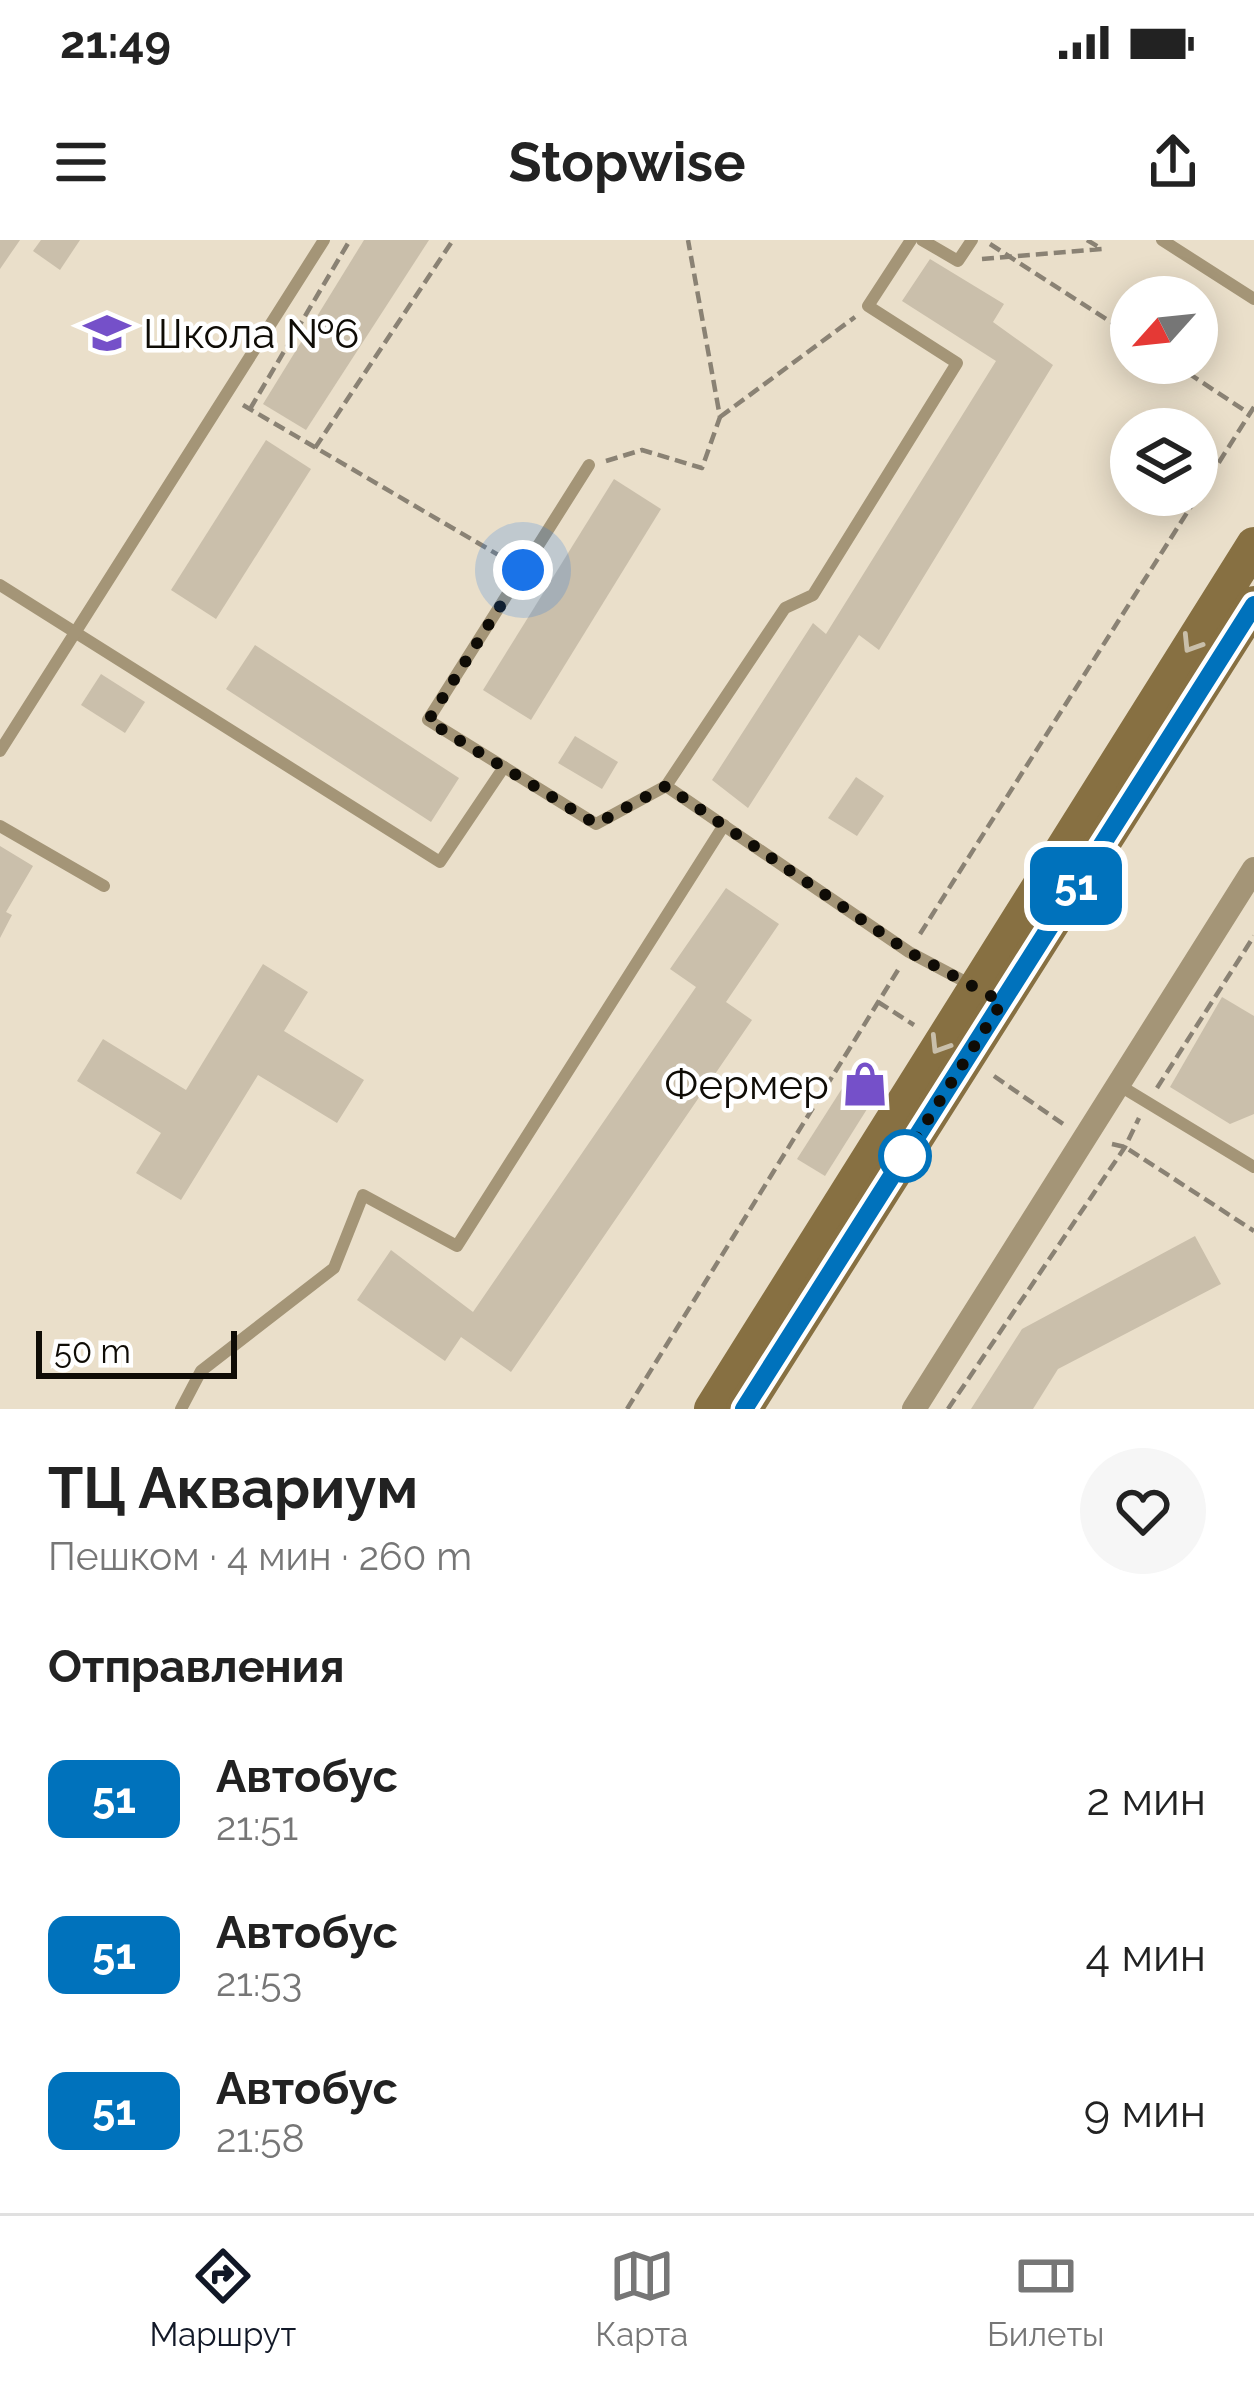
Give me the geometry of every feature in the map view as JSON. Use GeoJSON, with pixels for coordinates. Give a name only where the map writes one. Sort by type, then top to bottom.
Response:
{"type":"FeatureCollection","features":[{"type":"Feature","properties":{"kind":"main road"},"geometry":{"type":"LineString","coordinates":[[744,1409],[1254,545]]}},
{"type":"Feature","properties":{"kind":"main road"},"geometry":{"type":"LineString","coordinates":[[712,1409],[1254,604]]}},
{"type":"Feature","properties":{"kind":"street"},"geometry":{"type":"LineString","coordinates":[[914,1409],[1254,868]]}},
{"type":"Feature","properties":{"kind":"lane"},"geometry":{"type":"LineString","coordinates":[[0,751],[324,240]]}},
{"type":"Feature","properties":{"kind":"lane"},"geometry":{"type":"LineString","coordinates":[[589,465],[428,721],[596,824],[666,786],[784,608],[813,595],[957,363],[868,306],[911,240]]}},
{"type":"Feature","properties":{"kind":"lane"},"geometry":{"type":"LineString","coordinates":[[922,240],[958,262],[972,240]]}},
{"type":"Feature","properties":{"kind":"lane"},"geometry":{"type":"LineString","coordinates":[[1162,240],[1254,299]]}},
{"type":"Feature","properties":{"kind":"lane"},"geometry":{"type":"LineString","coordinates":[[0,585],[440,862],[504,767]]}},
{"type":"Feature","properties":{"kind":"lane"},"geometry":{"type":"LineString","coordinates":[[666,786],[909,952],[988,995]]}},
{"type":"Feature","properties":{"kind":"lane"},"geometry":{"type":"LineString","coordinates":[[181,1409],[201,1371],[334,1268],[363,1195],[458,1246],[724,825]]}},
{"type":"Feature","properties":{"kind":"lane"},"geometry":{"type":"LineString","coordinates":[[0,826],[104,886]]}},
{"type":"Feature","properties":{"kind":"lane"},"geometry":{"type":"LineString","coordinates":[[1117,1084],[1254,1167]]}},
{"type":"Feature","properties":{"kind":"path"},"geometry":{"type":"LineString","coordinates":[[250,409],[350,240]]}},
{"type":"Feature","properties":{"kind":"path"},"geometry":{"type":"LineString","coordinates":[[315,448],[453,240]]}},
{"type":"Feature","properties":{"kind":"path"},"geometry":{"type":"LineString","coordinates":[[589,465],[642,450],[702,468],[720,417],[688,240]]}},
{"type":"Feature","properties":{"kind":"path"},"geometry":{"type":"LineString","coordinates":[[984,240],[1110,321]]}},
{"type":"Feature","properties":{"kind":"path"},"geometry":{"type":"LineString","coordinates":[[958,262],[1102,249],[1088,240]]}},
{"type":"Feature","properties":{"kind":"path"},"geometry":{"type":"LineString","coordinates":[[720,417],[868,306]]}},
{"type":"Feature","properties":{"kind":"path"},"geometry":{"type":"LineString","coordinates":[[627,1409],[1252,410],[1208,384]]}},
{"type":"Feature","properties":{"kind":"path"},"geometry":{"type":"LineString","coordinates":[[228,396],[523,570]]}},
{"type":"Feature","properties":{"kind":"path"},"geometry":{"type":"LineString","coordinates":[[948,1409],[1125,1147],[1147,1102],[1254,936]]}},
{"type":"Feature","properties":{"kind":"building"},"geometry":{"type":"Polygon","coordinates":[[[0,240],[20,240],[0,269],[0,240]]]}},
{"type":"Feature","properties":{"kind":"building"},"geometry":{"type":"Polygon","coordinates":[[[41,240],[80,240],[60,270],[33,251],[41,240]]]}},
{"type":"Feature","properties":{"kind":"building"},"geometry":{"type":"Polygon","coordinates":[[[364,240],[429,240],[306,430],[263,404],[364,240]]]}},
{"type":"Feature","properties":{"kind":"building"},"geometry":{"type":"Polygon","coordinates":[[[930,259],[1004,304],[993,322],[1053,365],[879,650],[859,635],[748,808],[712,780],[813,623],[826,634],[996,361],[902,301],[930,259]]]}},
{"type":"Feature","properties":{"kind":"building"},"geometry":{"type":"Polygon","coordinates":[[[266,440],[311,469],[216,619],[171,590],[266,440]]]}},
{"type":"Feature","properties":{"kind":"building"},"geometry":{"type":"Polygon","coordinates":[[[614,479],[661,509],[531,720],[483,690],[614,479]]]}},
{"type":"Feature","properties":{"kind":"building"},"geometry":{"type":"Polygon","coordinates":[[[255,645],[459,778],[431,822],[226,689],[255,645]]]}},
{"type":"Feature","properties":{"kind":"building"},"geometry":{"type":"Polygon","coordinates":[[[101,674],[145,702],[125,733],[81,705],[101,674]]]}},
{"type":"Feature","properties":{"kind":"building"},"geometry":{"type":"Polygon","coordinates":[[[575,736],[618,762],[602,789],[558,763],[575,736]]]}},
{"type":"Feature","properties":{"kind":"building"},"geometry":{"type":"Polygon","coordinates":[[[856,777],[884,796],[857,836],[828,818],[856,777]]]}},
{"type":"Feature","properties":{"kind":"building"},"geometry":{"type":"Polygon","coordinates":[[[0,846],[33,866],[6,912],[12,915],[0,938],[0,846]]]}},
{"type":"Feature","properties":{"kind":"building"},"geometry":{"type":"Polygon","coordinates":[[[726,888],[779,924],[726,1002],[752,1020],[511,1372],[461,1337],[445,1361],[357,1300],[391,1250],[473,1312],[696,987],[670,969],[726,888]]]}},
{"type":"Feature","properties":{"kind":"building"},"geometry":{"type":"Polygon","coordinates":[[[263,964],[308,992],[284,1031],[364,1080],[337,1123],[258,1075],[181,1200],[136,1173],[161,1133],[77,1081],[103,1039],[186,1090],[263,964]]]}},
{"type":"Feature","properties":{"kind":"building"},"geometry":{"type":"Polygon","coordinates":[[[1222,997],[1254,1016],[1254,1114],[1230,1124],[1170,1087],[1222,997]]]}},
{"type":"Feature","properties":{"kind":"building"},"geometry":{"type":"Polygon","coordinates":[[[857,1065],[884,1082],[825,1176],[797,1159],[857,1065]]]}},
{"type":"Feature","properties":{"kind":"building"},"geometry":{"type":"Polygon","coordinates":[[[1195,1236],[1221,1284],[1058,1369],[1033,1409],[971,1409],[1022,1329],[1195,1236]]]}},
{"type":"Feature","properties":{"kind":"bus line","name":"51"},"geometry":{"type":"LineString","coordinates":[[744,1409],[1254,605]]}},
{"type":"Feature","properties":{"kind":"place","name":"Школа №6"},"geometry":{"type":"Point","coordinates":[107,333]}},
{"type":"Feature","properties":{"kind":"place","name":"Фермер"},"geometry":{"type":"Point","coordinates":[865,1084]}},
{"type":"Feature","properties":{"kind":"route"},"geometry":{"type":"LineString","coordinates":[[523,570],[428,721],[596,824],[666,786],[909,952],[1002,1002],[905,1156]]}}]}
